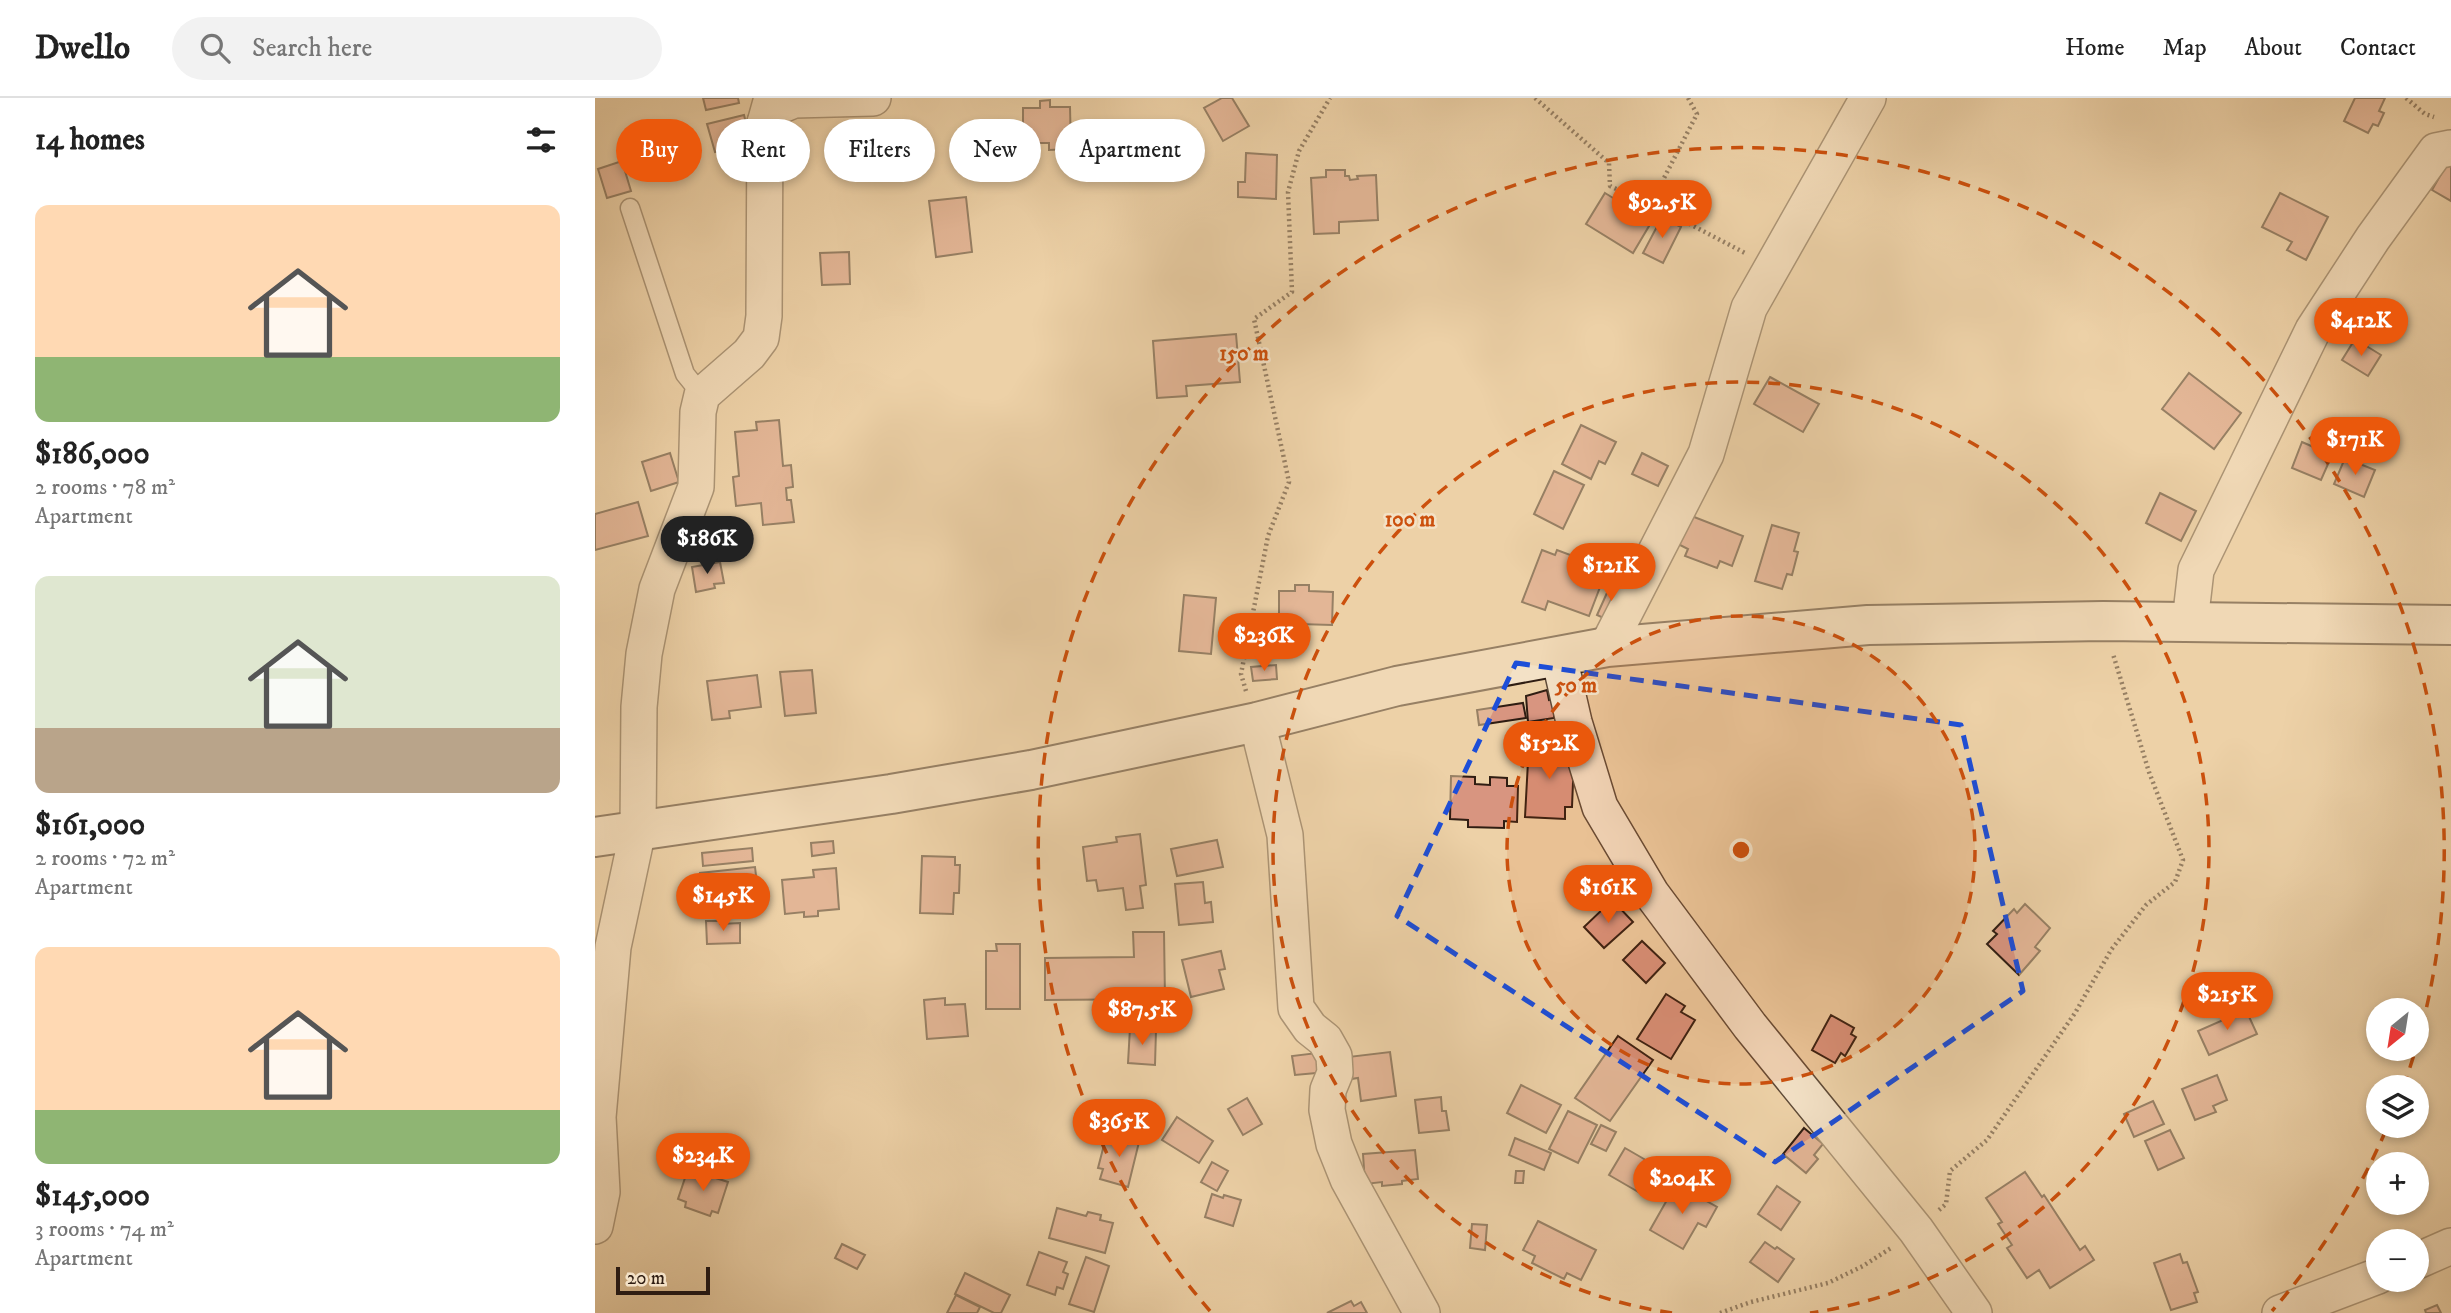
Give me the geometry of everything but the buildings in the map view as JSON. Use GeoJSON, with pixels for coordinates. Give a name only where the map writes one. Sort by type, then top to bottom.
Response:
{"type":"FeatureCollection","features":[{"type":"Feature","properties":{"kind":"street"},"geometry":{"type":"LineString","coordinates":[[595,1226],[602,1192],[598,1117],[613,947],[638,830],[639,707],[644,654],[657,589],[696,487],[698,412],[702,395],[749,354],[761,338],[764,316],[768,110],[794,100],[873,98]]}},
{"type":"Feature","properties":{"kind":"street"},"geometry":{"type":"LineString","coordinates":[[1607,647],[1706,453],[1749,308],[1868,98]]}},
{"type":"Feature","properties":{"kind":"street"},"geometry":{"type":"LineString","coordinates":[[2190,622],[2196,570],[2313,330],[2373,238],[2436,151],[2445,133]]}},
{"type":"Feature","properties":{"kind":"street"},"geometry":{"type":"LineString","coordinates":[[595,837],[891,794],[1031,770],[1257,722],[1397,687],[1607,647],[1868,625],[2103,621],[2451,625]]}},
{"type":"Feature","properties":{"kind":"street"},"geometry":{"type":"LineString","coordinates":[[1559,657],[1574,722],[1600,807],[1651,893],[1750,1026],[1916,1230],[1974,1313]]}},
{"type":"Feature","properties":{"kind":"street"},"geometry":{"type":"LineString","coordinates":[[1257,722],[1285,835],[1296,1008],[1310,1028],[1325,1040],[1334,1056],[1335,1073],[1328,1090],[1327,1110],[1334,1144],[1348,1179],[1422,1313]]}},
{"type":"Feature","properties":{"kind":"street"},"geometry":{"type":"LineString","coordinates":[[2429,1256],[2451,1246]]}},
{"type":"Feature","properties":{"kind":"street"},"geometry":{"type":"LineString","coordinates":[[2280,1313],[2366,1280]]}},
{"type":"Feature","properties":{"kind":"lane"},"geometry":{"type":"LineString","coordinates":[[630,208],[685,374],[702,395]]}},
{"type":"Feature","properties":{"kind":"path"},"geometry":{"type":"LineString","coordinates":[[1257,722],[1241,674],[1268,536],[1289,482],[1254,319],[1292,292],[1288,192],[1299,151],[1330,98]]}},
{"type":"Feature","properties":{"kind":"path"},"geometry":{"type":"LineString","coordinates":[[1535,98],[1609,163],[1610,186],[1772,265]]}},
{"type":"Feature","properties":{"kind":"path"},"geometry":{"type":"LineString","coordinates":[[1680,219],[1662,199],[1664,178],[1697,114],[1688,98]]}},
{"type":"Feature","properties":{"kind":"path"},"geometry":{"type":"LineString","coordinates":[[2406,98],[2445,133]]}},
{"type":"Feature","properties":{"kind":"path"},"geometry":{"type":"LineString","coordinates":[[1720,1313],[1751,1302],[1828,1283],[1863,1266],[1916,1230],[1946,1204],[1950,1171],[1987,1140],[2075,1013],[2111,950],[2146,905],[2175,882],[2183,859],[2149,772],[2103,621]]}},
{"type":"Feature","properties":{"kind":"highlighted area"},"geometry":{"type":"Polygon","coordinates":[[[1516,663],[1961,725],[2023,991],[1775,1162],[1397,916],[1516,663]]]}}]}
